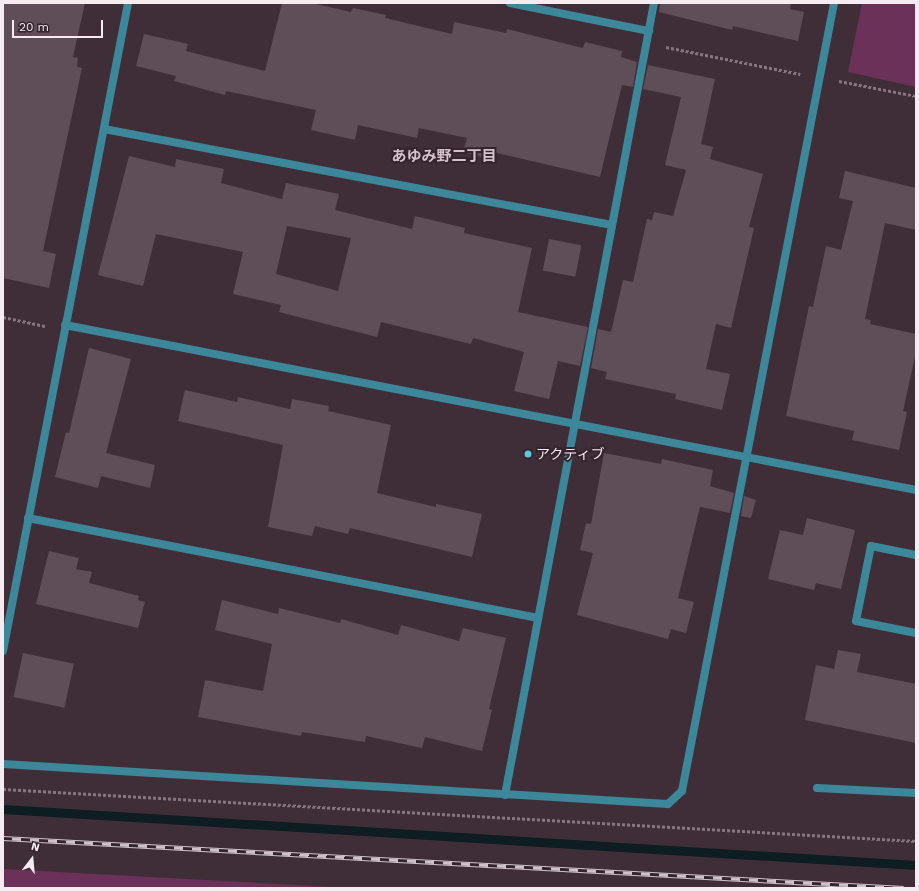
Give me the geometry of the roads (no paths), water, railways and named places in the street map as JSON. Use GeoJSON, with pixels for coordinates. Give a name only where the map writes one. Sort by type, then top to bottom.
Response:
{"type":"FeatureCollection","features":[{"type":"Feature","properties":{"kind":"street"},"geometry":{"type":"LineString","coordinates":[[3,651],[128,3]]}},
{"type":"Feature","properties":{"kind":"street"},"geometry":{"type":"LineString","coordinates":[[510,3],[649,31]]}},
{"type":"Feature","properties":{"kind":"street"},"geometry":{"type":"LineString","coordinates":[[505,794],[576,424],[612,225],[648,44],[654,3]]}},
{"type":"Feature","properties":{"kind":"street"},"geometry":{"type":"LineString","coordinates":[[3,764],[668,804],[682,791],[745,458],[834,3]]}},
{"type":"Feature","properties":{"kind":"street"},"geometry":{"type":"LineString","coordinates":[[104,129],[612,225]]}},
{"type":"Feature","properties":{"kind":"street"},"geometry":{"type":"LineString","coordinates":[[65,328],[576,424],[916,490]]}},
{"type":"Feature","properties":{"kind":"street"},"geometry":{"type":"LineString","coordinates":[[28,518],[538,618]]}},
{"type":"Feature","properties":{"kind":"street"},"geometry":{"type":"LineString","coordinates":[[916,555],[870,546],[856,621],[916,633]]}},
{"type":"Feature","properties":{"kind":"street"},"geometry":{"type":"LineString","coordinates":[[818,788],[916,793]]}},
{"type":"Feature","properties":{"kind":"waterway"},"geometry":{"type":"LineString","coordinates":[[3,809],[916,865]]}},
{"type":"Feature","properties":{"kind":"railway"},"geometry":{"type":"LineString","coordinates":[[3,838],[904,888]]}},
{"type":"Feature","properties":{"kind":"place","name":"アクティブ"},"geometry":{"type":"Point","coordinates":[528,454]}},
{"type":"Feature","properties":{"kind":"district","name":"あゆみ野二丁目"},"geometry":{"type":"Point","coordinates":[444,157]}}]}
